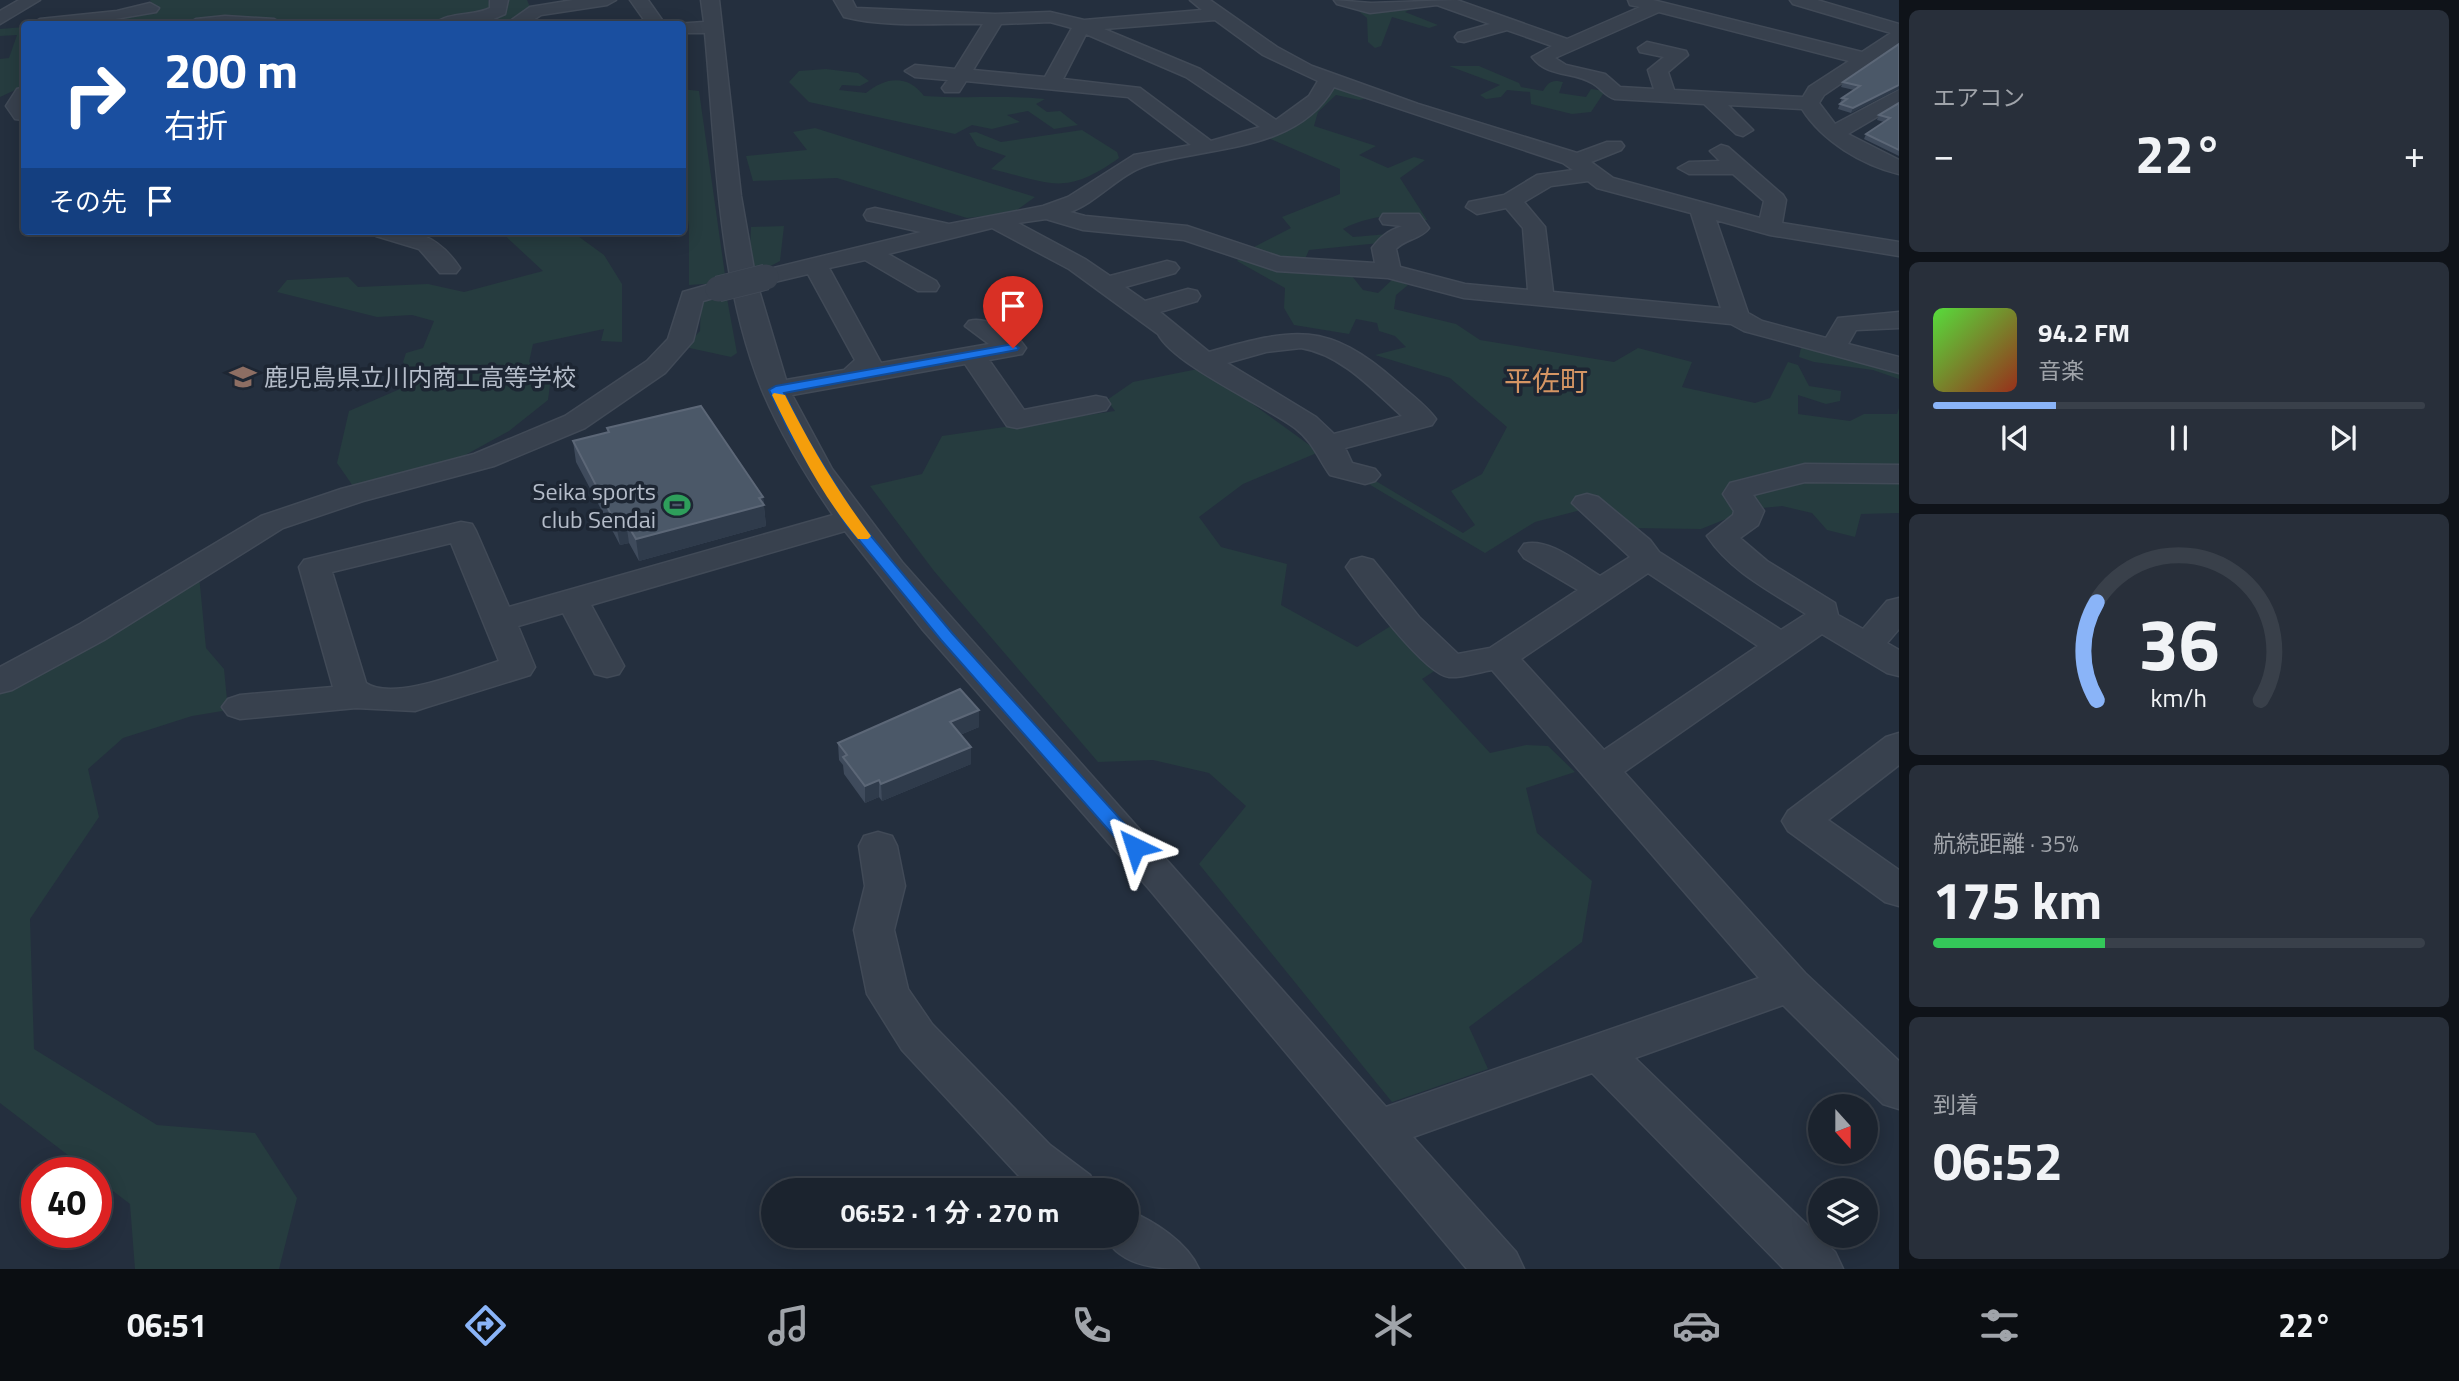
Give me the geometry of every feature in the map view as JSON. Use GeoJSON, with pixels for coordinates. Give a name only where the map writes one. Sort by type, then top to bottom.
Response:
{"type":"FeatureCollection","features":[{"type":"Feature","properties":{"kind":"street"},"geometry":{"type":"LineString","coordinates":[[0,19],[31,0]]}},
{"type":"Feature","properties":{"kind":"street"},"geometry":{"type":"LineString","coordinates":[[460,21],[492,15],[499,10],[499,0]]}},
{"type":"Feature","properties":{"kind":"street"},"geometry":{"type":"LineString","coordinates":[[520,21],[537,11],[607,0]]}},
{"type":"Feature","properties":{"kind":"street"},"geometry":{"type":"LineString","coordinates":[[639,0],[654,21]]}},
{"type":"Feature","properties":{"kind":"street"},"geometry":{"type":"LineString","coordinates":[[709,0],[736,253],[753,327],[776,390],[800,439],[850,520],[946,636],[1117,827],[1499,1269]]}},
{"type":"Feature","properties":{"kind":"street"},"geometry":{"type":"LineString","coordinates":[[843,0],[850,13],[886,18],[1050,17],[1082,25],[1193,73],[1276,129]]}},
{"type":"Feature","properties":{"kind":"street"},"geometry":{"type":"LineString","coordinates":[[976,0],[977,6],[995,19]]}},
{"type":"Feature","properties":{"kind":"street"},"geometry":{"type":"LineString","coordinates":[[1199,0],[1291,63],[1584,168],[1605,183],[1770,228],[1899,249]]}},
{"type":"Feature","properties":{"kind":"street"},"geometry":{"type":"LineString","coordinates":[[1343,0],[1370,8],[1434,0]]}},
{"type":"Feature","properties":{"kind":"street"},"geometry":{"type":"LineString","coordinates":[[1440,0],[1570,46]]}},
{"type":"Feature","properties":{"kind":"street"},"geometry":{"type":"LineString","coordinates":[[1799,0],[1899,33]]}},
{"type":"Feature","properties":{"kind":"street"},"geometry":{"type":"LineString","coordinates":[[1809,103],[1615,93],[1598,78],[1560,69],[1541,57],[1570,46],[1645,2],[1861,58]]}},
{"type":"Feature","properties":{"kind":"street"},"geometry":{"type":"LineString","coordinates":[[1108,7],[1121,22]]}},
{"type":"Feature","properties":{"kind":"street"},"geometry":{"type":"LineString","coordinates":[[69,21],[117,16],[150,8]]}},
{"type":"Feature","properties":{"kind":"street"},"geometry":{"type":"LineString","coordinates":[[1082,25],[1218,14]]}},
{"type":"Feature","properties":{"kind":"street"},"geometry":{"type":"LineString","coordinates":[[957,81],[995,19]]}},
{"type":"Feature","properties":{"kind":"street"},"geometry":{"type":"LineString","coordinates":[[1464,37],[1507,24]]}},
{"type":"Feature","properties":{"kind":"street"},"geometry":{"type":"LineString","coordinates":[[0,26],[21,25]]}},
{"type":"Feature","properties":{"kind":"street"},"geometry":{"type":"LineString","coordinates":[[1051,83],[1082,25]]}},
{"type":"Feature","properties":{"kind":"street"},"geometry":{"type":"LineString","coordinates":[[686,28],[713,27]]}},
{"type":"Feature","properties":{"kind":"street"},"geometry":{"type":"LineString","coordinates":[[1809,103],[1816,91],[1899,33]]}},
{"type":"Feature","properties":{"kind":"street"},"geometry":{"type":"LineString","coordinates":[[1647,48],[1679,55],[1658,70],[1667,96]]}},
{"type":"Feature","properties":{"kind":"street"},"geometry":{"type":"LineString","coordinates":[[915,71],[957,81],[1051,83],[1133,92],[1208,148]]}},
{"type":"Feature","properties":{"kind":"street"},"geometry":{"type":"LineString","coordinates":[[1839,74],[1899,90]]}},
{"type":"Feature","properties":{"kind":"street"},"geometry":{"type":"LineString","coordinates":[[0,682],[92,632],[272,522],[352,495],[484,460],[575,422],[616,397],[656,367],[680,341],[692,298],[867,251],[995,220],[1046,212],[1076,202],[1128,166],[1276,129],[1317,100],[1330,78]]}},
{"type":"Feature","properties":{"kind":"street"},"geometry":{"type":"LineString","coordinates":[[1834,133],[1899,96]]}},
{"type":"Feature","properties":{"kind":"street"},"geometry":{"type":"LineString","coordinates":[[21,98],[16,106],[21,114]]}},
{"type":"Feature","properties":{"kind":"street"},"geometry":{"type":"LineString","coordinates":[[1710,98],[1743,130]]}},
{"type":"Feature","properties":{"kind":"street"},"geometry":{"type":"LineString","coordinates":[[1809,103],[1814,114],[1853,147],[1899,168]]}},
{"type":"Feature","properties":{"kind":"street"},"geometry":{"type":"LineString","coordinates":[[1477,206],[1511,200],[1545,180],[1584,168],[1614,146]]}},
{"type":"Feature","properties":{"kind":"street"},"geometry":{"type":"LineString","coordinates":[[1721,151],[1775,200],[1770,228]]}},
{"type":"Feature","properties":{"kind":"street"},"geometry":{"type":"LineString","coordinates":[[1689,168],[1740,167]]}},
{"type":"Feature","properties":{"kind":"street"},"geometry":{"type":"LineString","coordinates":[[1511,200],[1534,227],[1541,300]]}},
{"type":"Feature","properties":{"kind":"street"},"geometry":{"type":"LineString","coordinates":[[1701,210],[1737,317]]}},
{"type":"Feature","properties":{"kind":"street"},"geometry":{"type":"LineString","coordinates":[[1046,212],[1083,223],[1187,233],[1277,264],[1389,271],[1464,291],[1737,317],[1753,326],[1899,365]]}},
{"type":"Feature","properties":{"kind":"street"},"geometry":{"type":"LineString","coordinates":[[875,215],[950,231]]}},
{"type":"Feature","properties":{"kind":"street"},"geometry":{"type":"LineString","coordinates":[[1389,271],[1384,248],[1394,237],[1418,228],[1411,219],[1391,219]]}},
{"type":"Feature","properties":{"kind":"street"},"geometry":{"type":"LineString","coordinates":[[995,220],[1106,285],[1205,360],[1306,423],[1329,444],[1340,469],[1365,475]]}},
{"type":"Feature","properties":{"kind":"street"},"geometry":{"type":"LineString","coordinates":[[1040,244],[1089,230]]}},
{"type":"Feature","properties":{"kind":"street"},"geometry":{"type":"LineString","coordinates":[[397,235],[427,244],[448,268]]}},
{"type":"Feature","properties":{"kind":"street"},"geometry":{"type":"LineString","coordinates":[[867,251],[927,286]]}},
{"type":"Feature","properties":{"kind":"street"},"geometry":{"type":"LineString","coordinates":[[815,264],[869,361],[853,376]]}},
{"type":"Feature","properties":{"kind":"street"},"geometry":{"type":"LineString","coordinates":[[1106,285],[1167,268]]}},
{"type":"Feature","properties":{"kind":"street"},"geometry":{"type":"LineString","coordinates":[[1140,310],[1188,296]]}},
{"type":"Feature","properties":{"kind":"street"},"geometry":{"type":"LineString","coordinates":[[1833,348],[1847,323],[1899,320]]}},
{"type":"Feature","properties":{"kind":"street"},"geometry":{"type":"LineString","coordinates":[[776,390],[1013,348],[978,326]]}},
{"type":"Feature","properties":{"kind":"street"},"geometry":{"type":"LineString","coordinates":[[1205,360],[1298,340],[1314,341],[1344,354],[1422,419],[1329,444]]}},
{"type":"Feature","properties":{"kind":"street"},"geometry":{"type":"LineString","coordinates":[[972,355],[1017,420],[1096,404]]}},
{"type":"Feature","properties":{"kind":"street"},"geometry":{"type":"LineString","coordinates":[[1601,770],[1821,619],[1823,610],[1778,582],[1729,545],[1722,536],[1747,519],[1749,511],[1738,494],[1740,489],[1805,473],[1899,474]]}},
{"type":"Feature","properties":{"kind":"street"},"geometry":{"type":"LineString","coordinates":[[1587,503],[1639,547],[1648,559],[1782,646]]}},
{"type":"Feature","properties":{"kind":"street"},"geometry":{"type":"LineString","coordinates":[[499,621],[850,520]]}},
{"type":"Feature","properties":{"kind":"street"},"geometry":{"type":"LineString","coordinates":[[461,531],[499,621],[518,667],[415,699],[365,699],[351,689],[315,567],[461,531]]}},
{"type":"Feature","properties":{"kind":"street"},"geometry":{"type":"LineString","coordinates":[[1535,551],[1601,590]]}},
{"type":"Feature","properties":{"kind":"street"},"geometry":{"type":"LineString","coordinates":[[1362,568],[1407,624],[1451,666],[1500,657],[1648,559]]}},
{"type":"Feature","properties":{"kind":"street"},"geometry":{"type":"LineString","coordinates":[[572,600],[607,666]]}},
{"type":"Feature","properties":{"kind":"street"},"geometry":{"type":"LineString","coordinates":[[1867,646],[1899,608]]}},
{"type":"Feature","properties":{"kind":"street"},"geometry":{"type":"LineString","coordinates":[[1821,619],[1899,665]]}},
{"type":"Feature","properties":{"kind":"street"},"geometry":{"type":"LineString","coordinates":[[1500,657],[1790,985],[1899,1090]]}},
{"type":"Feature","properties":{"kind":"street"},"geometry":{"type":"LineString","coordinates":[[240,707],[360,695]]}},
{"type":"Feature","properties":{"kind":"street"},"geometry":{"type":"LineString","coordinates":[[1899,746],[1801,821],[1899,891]]}},
{"type":"Feature","properties":{"kind":"street"},"geometry":{"type":"LineString","coordinates":[[878,846],[885,886],[874,930],[888,994],[917,1038],[961,1080],[1034,1160],[1057,1178]]}},
{"type":"Feature","properties":{"kind":"street"},"geometry":{"type":"LineString","coordinates":[[1377,1130],[1790,985]]}},
{"type":"Feature","properties":{"kind":"street"},"geometry":{"type":"LineString","coordinates":[[1600,1052],[1818,1269]]}},
{"type":"Feature","properties":{"kind":"street"},"geometry":{"type":"LineString","coordinates":[[1139,1242],[1174,1269]]}},
{"type":"Feature","properties":{"kind":"green space"},"geometry":{"type":"Polygon","coordinates":[[[150,0],[488,0],[491,10],[470,19],[451,21],[274,21],[241,18],[213,21],[100,21],[135,17],[156,10],[150,0]]]}},
{"type":"Feature","properties":{"kind":"green space"},"geometry":{"type":"Polygon","coordinates":[[[505,0],[527,0],[531,9],[513,21],[487,21],[505,0]]]}},
{"type":"Feature","properties":{"kind":"green space"},"geometry":{"type":"Polygon","coordinates":[[[1415,7],[1405,12],[1438,25],[1429,28],[1392,17],[1381,46],[1375,48],[1368,42],[1367,18],[1356,9],[1415,7]]]}},
{"type":"Feature","properties":{"kind":"green space"},"geometry":{"type":"Polygon","coordinates":[[[21,27],[21,87],[0,97],[0,59],[9,58],[17,35],[0,36],[0,29],[21,27]]]}},
{"type":"Feature","properties":{"kind":"green space"},"geometry":{"type":"Polygon","coordinates":[[[1449,66],[1479,66],[1519,83],[1521,87],[1543,91],[1549,83],[1556,81],[1563,82],[1559,93],[1586,97],[1591,89],[1605,91],[1591,112],[1572,114],[1531,104],[1530,92],[1507,90],[1501,97],[1486,99],[1480,95],[1500,85],[1449,66]]]}},
{"type":"Feature","properties":{"kind":"green space"},"geometry":{"type":"Polygon","coordinates":[[[826,69],[858,73],[869,81],[860,86],[842,85],[839,90],[866,93],[881,84],[896,80],[911,84],[924,96],[1045,99],[1036,104],[1047,112],[1060,111],[1078,125],[1054,129],[1028,111],[1007,115],[1020,122],[992,129],[972,125],[955,134],[809,102],[789,82],[799,71],[826,69]]]}},
{"type":"Feature","properties":{"kind":"green space"},"geometry":{"type":"Polygon","coordinates":[[[1336,82],[1372,97],[1359,100],[1336,95],[1318,112],[1314,126],[1376,146],[1359,155],[1388,168],[1414,157],[1425,160],[1400,178],[1427,220],[1395,215],[1349,226],[1343,229],[1353,237],[1388,234],[1380,243],[1309,250],[1300,270],[1352,276],[1363,290],[1378,293],[1393,279],[1408,285],[1396,295],[1394,309],[1456,324],[1480,340],[1614,362],[1638,348],[1692,362],[1682,387],[1755,403],[1770,398],[1788,362],[1798,365],[1809,386],[1841,391],[1840,401],[1826,404],[1798,395],[1798,414],[1850,421],[1864,414],[1897,414],[1899,408],[1899,467],[1833,466],[1792,469],[1728,483],[1729,497],[1736,515],[1701,529],[1631,528],[1600,505],[1535,522],[1485,553],[1367,483],[1374,480],[1463,533],[1475,525],[1451,491],[1482,474],[1507,427],[1450,378],[1375,355],[1406,347],[1395,336],[1379,331],[1377,323],[1356,319],[1349,334],[1294,325],[1284,308],[1285,288],[1237,261],[1252,248],[1291,228],[1282,217],[1340,194],[1340,169],[1268,138],[1293,126],[1336,82]]]}},
{"type":"Feature","properties":{"kind":"green space"},"geometry":{"type":"Polygon","coordinates":[[[686,89],[699,91],[725,275],[720,283],[689,285],[689,227],[686,208],[686,89]]]}},
{"type":"Feature","properties":{"kind":"green space"},"geometry":{"type":"Polygon","coordinates":[[[815,128],[1035,197],[1013,213],[967,218],[837,178],[753,181],[746,156],[807,150],[793,132],[815,128]]]}},
{"type":"Feature","properties":{"kind":"green space"},"geometry":{"type":"Polygon","coordinates":[[[1082,130],[1117,152],[1119,158],[1084,178],[1057,183],[991,169],[1006,156],[977,146],[969,133],[976,132],[1001,142],[1082,130]]]}},
{"type":"Feature","properties":{"kind":"green space"},"geometry":{"type":"Polygon","coordinates":[[[784,226],[780,261],[767,268],[749,272],[751,227],[784,226]]]}},
{"type":"Feature","properties":{"kind":"green space"},"geometry":{"type":"Polygon","coordinates":[[[504,235],[576,235],[604,255],[622,284],[622,342],[601,341],[604,329],[533,344],[529,362],[551,377],[548,400],[509,431],[458,459],[355,489],[337,463],[349,411],[407,386],[408,369],[403,362],[406,353],[423,348],[434,321],[412,315],[377,317],[277,292],[287,280],[348,277],[358,287],[428,284],[464,292],[543,271],[504,235]]]}},
{"type":"Feature","properties":{"kind":"green space"},"geometry":{"type":"Polygon","coordinates":[[[726,293],[737,353],[731,357],[685,347],[700,331],[701,299],[726,293]]]}},
{"type":"Feature","properties":{"kind":"green space"},"geometry":{"type":"Polygon","coordinates":[[[1802,343],[1899,370],[1899,379],[1873,370],[1814,362],[1799,357],[1802,343]]]}},
{"type":"Feature","properties":{"kind":"green space"},"geometry":{"type":"Polygon","coordinates":[[[1203,368],[1319,452],[1243,484],[1199,517],[1221,547],[1287,564],[1281,605],[1357,647],[1394,624],[1439,668],[1422,679],[1490,753],[1526,745],[1548,746],[1575,772],[1526,788],[1537,833],[1592,881],[1582,942],[1469,1027],[1488,1069],[1392,1102],[1199,864],[1246,806],[1209,773],[1153,760],[1098,762],[934,571],[870,486],[922,474],[942,436],[1115,411],[1107,400],[1133,382],[1203,368]]]}},
{"type":"Feature","properties":{"kind":"green space"},"geometry":{"type":"Polygon","coordinates":[[[1813,478],[1899,479],[1899,513],[1861,514],[1855,537],[1827,530],[1812,513],[1782,506],[1762,508],[1749,495],[1813,478]]]}},
{"type":"Feature","properties":{"kind":"green space"},"geometry":{"type":"Polygon","coordinates":[[[199,575],[206,648],[224,669],[228,710],[192,716],[123,738],[88,769],[99,817],[30,919],[34,1049],[157,1125],[255,1133],[297,1198],[279,1269],[135,1269],[130,1204],[112,1190],[112,1157],[70,1157],[0,1103],[0,693],[199,575]]]}},
{"type":"Feature","properties":{"kind":"building"},"geometry":{"type":"Polygon","coordinates":[[[1899,44],[1899,85],[1853,108],[1840,104],[1847,99],[1842,98],[1860,86],[1843,82],[1899,44]]]}},
{"type":"Feature","properties":{"kind":"building"},"geometry":{"type":"Polygon","coordinates":[[[1899,103],[1899,150],[1866,134],[1890,118],[1879,115],[1899,103]]]}},
{"type":"Feature","properties":{"kind":"building","name":"Seika sports club Sendai"},"geometry":{"type":"Polygon","coordinates":[[[701,406],[763,497],[759,498],[764,505],[636,539],[626,522],[616,524],[573,441],[609,432],[607,428],[701,406]]]}},
{"type":"Feature","properties":{"kind":"building"},"geometry":{"type":"Polygon","coordinates":[[[960,689],[979,710],[950,722],[971,747],[881,784],[879,780],[865,786],[843,757],[847,755],[838,743],[960,689]]]}},
{"type":"Feature","properties":{"kind":"slow traffic"},"geometry":{"type":"LineString","coordinates":[[778,395],[800,439],[850,520],[863,536]]}},
{"type":"Feature","properties":{"kind":"place","name":"鹿児島県立川内商工高等学校"},"geometry":{"type":"Point","coordinates":[243,377]}},
{"type":"Feature","properties":{"kind":"place","name":"Seika sports club Sendai"},"geometry":{"type":"Point","coordinates":[677,505]}},
{"type":"Feature","properties":{"kind":"district","name":"平佐町"},"geometry":{"type":"Point","coordinates":[1546,380]}},
{"type":"Feature","properties":{"kind":"route"},"geometry":{"type":"LineString","coordinates":[[1013,348],[776,390],[800,439],[850,520],[946,636],[1135,847]]}}]}
